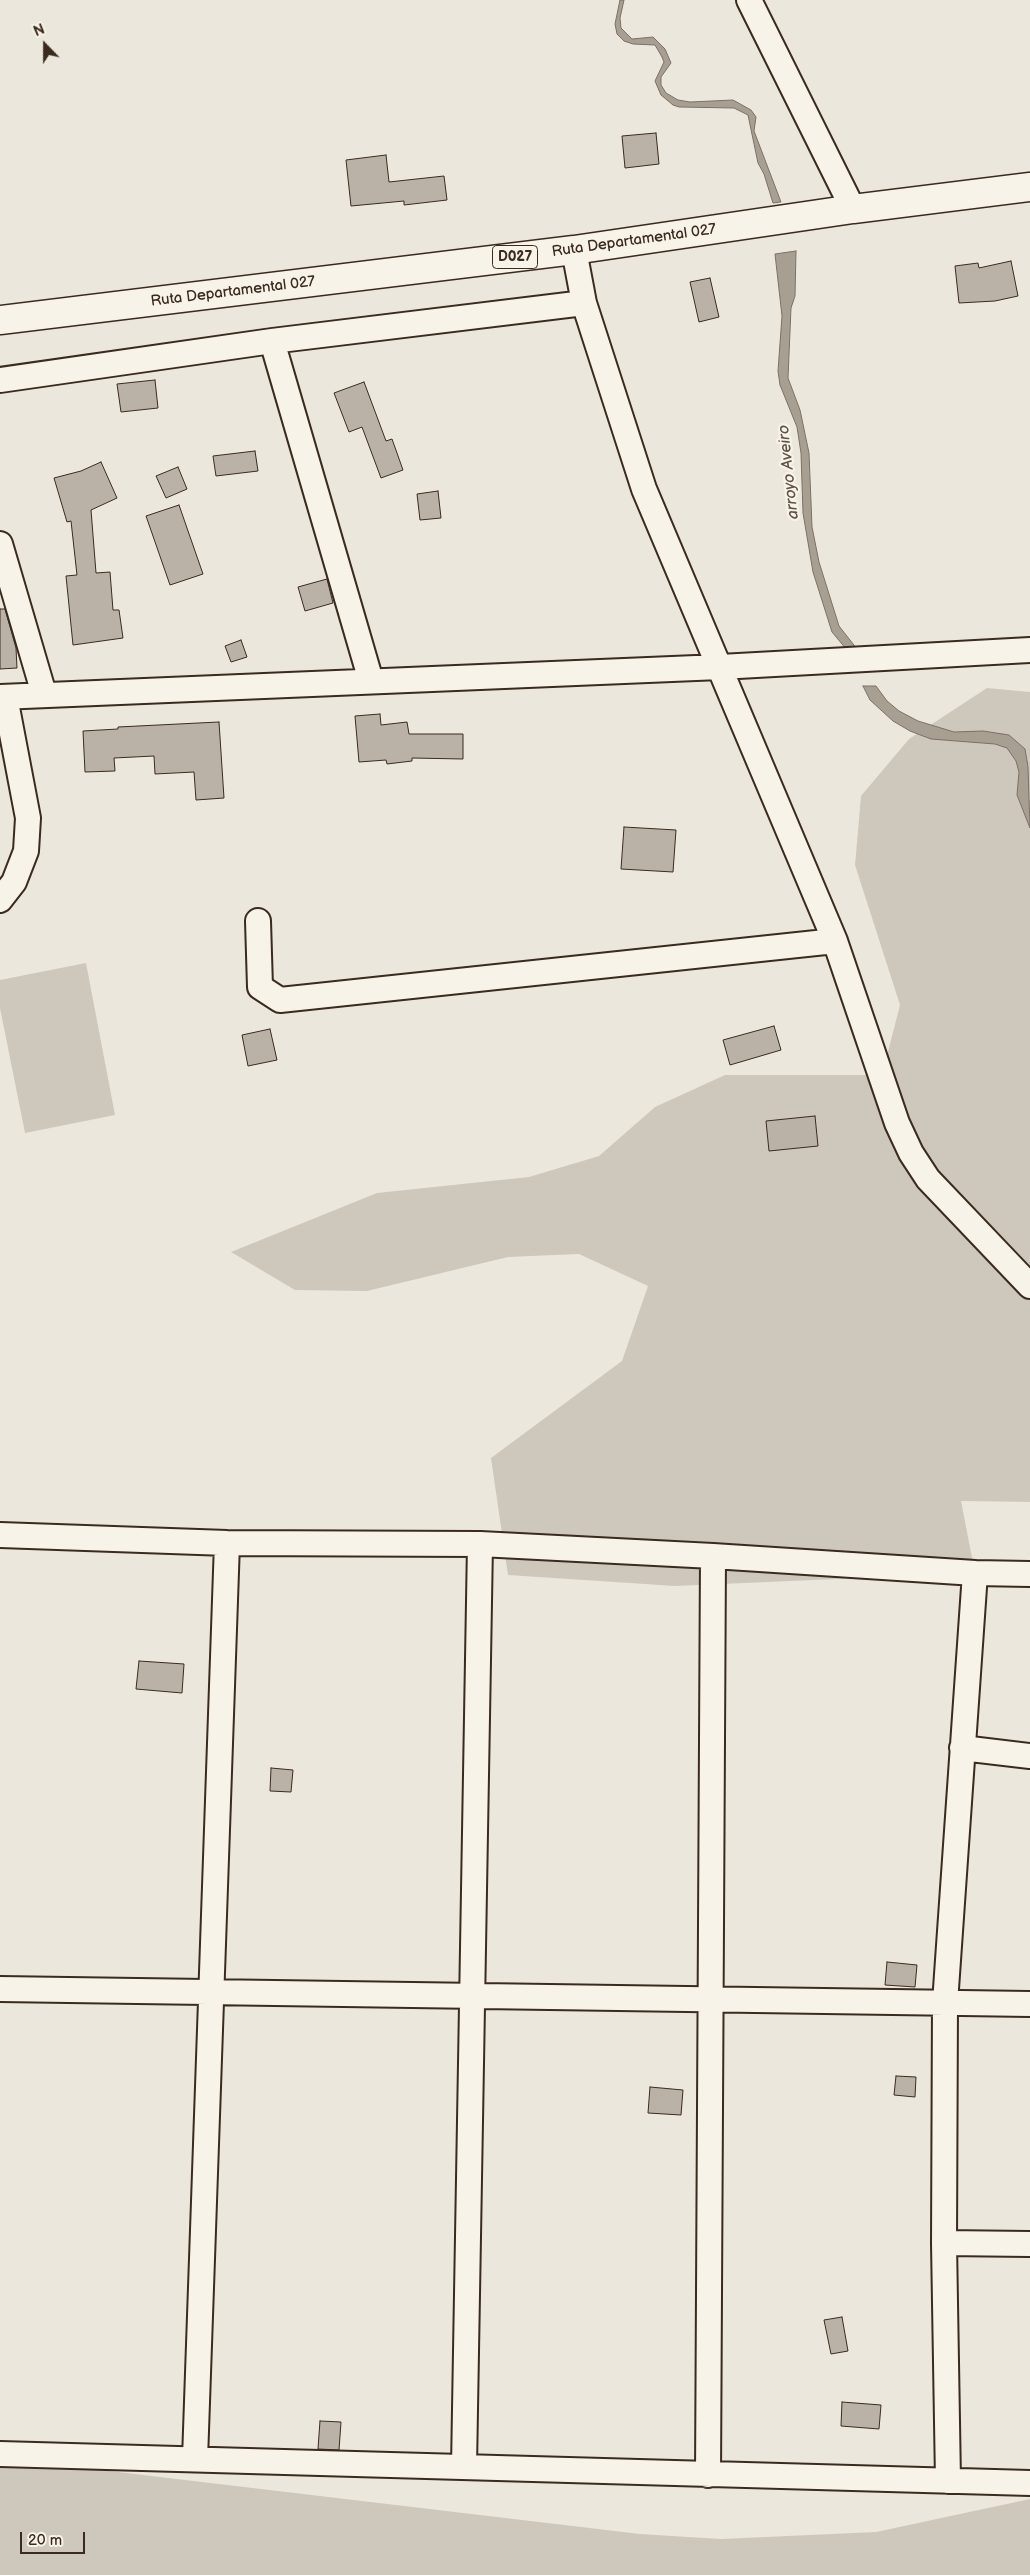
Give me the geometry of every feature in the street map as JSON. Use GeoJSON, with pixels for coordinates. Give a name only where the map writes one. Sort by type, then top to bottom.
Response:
{"type":"FeatureCollection","features":[{"type":"Feature","properties":{"kind":"main road","name":"Ruta Departamental 027"},"geometry":{"type":"LineString","coordinates":[[0,320],[574,250],[1030,187]]}},
{"type":"Feature","properties":{"kind":"street"},"geometry":{"type":"LineString","coordinates":[[748,0],[854,210]]}},
{"type":"Feature","properties":{"kind":"street"},"geometry":{"type":"LineString","coordinates":[[574,250],[584,304],[644,489],[835,941],[897,1123],[911,1153],[928,1178],[1030,1286]]}},
{"type":"Feature","properties":{"kind":"street"},"geometry":{"type":"LineString","coordinates":[[0,380],[272,341],[584,304]]}},
{"type":"Feature","properties":{"kind":"street"},"geometry":{"type":"LineString","coordinates":[[272,341],[372,680]]}},
{"type":"Feature","properties":{"kind":"street"},"geometry":{"type":"LineString","coordinates":[[0,544],[44,694]]}},
{"type":"Feature","properties":{"kind":"street"},"geometry":{"type":"LineString","coordinates":[[0,900],[14,882],[26,851],[28,818],[2,697],[372,680],[720,667],[1030,650]]}},
{"type":"Feature","properties":{"kind":"street"},"geometry":{"type":"LineString","coordinates":[[258,921],[260,988],[280,1000],[835,941]]}},
{"type":"Feature","properties":{"kind":"street"},"geometry":{"type":"LineString","coordinates":[[0,1535],[227,1543],[480,1544],[713,1556],[975,1573],[1030,1574]]}},
{"type":"Feature","properties":{"kind":"street"},"geometry":{"type":"LineString","coordinates":[[195,2459],[227,1543]]}},
{"type":"Feature","properties":{"kind":"street"},"geometry":{"type":"LineString","coordinates":[[464,2467],[480,1544]]}},
{"type":"Feature","properties":{"kind":"street"},"geometry":{"type":"LineString","coordinates":[[708,2474],[713,1556]]}},
{"type":"Feature","properties":{"kind":"street"},"geometry":{"type":"LineString","coordinates":[[948,2481],[944,2243],[945,2003],[975,1573]]}},
{"type":"Feature","properties":{"kind":"street"},"geometry":{"type":"LineString","coordinates":[[962,1748],[1030,1756]]}},
{"type":"Feature","properties":{"kind":"street"},"geometry":{"type":"LineString","coordinates":[[0,1989],[1030,2004]]}},
{"type":"Feature","properties":{"kind":"street"},"geometry":{"type":"LineString","coordinates":[[944,2243],[1030,2244]]}},
{"type":"Feature","properties":{"kind":"street"},"geometry":{"type":"LineString","coordinates":[[0,2454],[1030,2483]]}},
{"type":"Feature","properties":{"kind":"shaded area"},"geometry":{"type":"Polygon","coordinates":[[[620,0],[624,0],[620,18],[621,28],[632,39],[653,37],[665,49],[671,63],[661,77],[661,85],[666,93],[678,100],[690,102],[733,100],[751,110],[756,117],[754,131],[781,202],[773,203],[764,174],[758,163],[748,115],[734,108],[679,107],[673,105],[661,95],[655,81],[664,62],[655,45],[633,44],[624,41],[617,34],[615,24],[620,0]]]}},
{"type":"Feature","properties":{"kind":"shaded area"},"geometry":{"type":"Polygon","coordinates":[[[796,251],[795,296],[791,308],[788,378],[800,410],[809,453],[812,527],[819,562],[839,626],[857,649],[847,650],[832,632],[813,572],[803,513],[801,453],[797,427],[780,385],[778,371],[782,316],[775,254],[796,251]]]}},
{"type":"Feature","properties":{"kind":"shaded area"},"geometry":{"type":"Polygon","coordinates":[[[863,686],[876,686],[887,701],[899,711],[918,721],[954,732],[983,731],[1009,735],[1025,749],[1028,767],[1030,828],[1017,795],[1019,772],[1016,761],[1007,748],[995,744],[931,739],[910,731],[893,721],[870,700],[863,686]]]}},
{"type":"Feature","properties":{"kind":"shaded area"},"geometry":{"type":"Polygon","coordinates":[[[987,688],[1030,692],[1030,1502],[961,1501],[975,1573],[675,1586],[508,1575],[491,1458],[622,1361],[648,1286],[579,1254],[508,1257],[367,1291],[295,1290],[231,1252],[377,1193],[529,1177],[599,1156],[655,1107],[725,1075],[882,1075],[900,1005],[855,865],[861,796],[909,739],[987,688]]]}},
{"type":"Feature","properties":{"kind":"shaded area"},"geometry":{"type":"Polygon","coordinates":[[[86,963],[115,1115],[25,1133],[0,1008],[0,980],[86,963]]]}},
{"type":"Feature","properties":{"kind":"shaded area"},"geometry":{"type":"Polygon","coordinates":[[[0,2458],[640,2534],[721,2539],[876,2532],[1030,2499],[1030,2575],[0,2575],[0,2458]]]}},
{"type":"Feature","properties":{"kind":"building"},"geometry":{"type":"Polygon","coordinates":[[[656,133],[659,164],[625,168],[622,136],[656,133]]]}},
{"type":"Feature","properties":{"kind":"building"},"geometry":{"type":"Polygon","coordinates":[[[386,155],[389,182],[444,176],[447,200],[404,205],[404,201],[351,206],[346,160],[386,155]]]}},
{"type":"Feature","properties":{"kind":"building"},"geometry":{"type":"Polygon","coordinates":[[[1011,261],[1018,296],[995,301],[959,303],[955,266],[978,263],[979,268],[1011,261]]]}},
{"type":"Feature","properties":{"kind":"building"},"geometry":{"type":"Polygon","coordinates":[[[710,278],[719,317],[699,322],[690,282],[710,278]]]}},
{"type":"Feature","properties":{"kind":"building"},"geometry":{"type":"Polygon","coordinates":[[[155,380],[158,408],[121,412],[117,384],[155,380]]]}},
{"type":"Feature","properties":{"kind":"building"},"geometry":{"type":"Polygon","coordinates":[[[364,382],[386,441],[392,439],[403,470],[381,478],[362,427],[349,432],[334,393],[364,382]]]}},
{"type":"Feature","properties":{"kind":"building"},"geometry":{"type":"Polygon","coordinates":[[[255,451],[258,471],[216,476],[213,456],[255,451]]]}},
{"type":"Feature","properties":{"kind":"building"},"geometry":{"type":"Polygon","coordinates":[[[101,462],[117,498],[91,510],[96,573],[110,572],[113,610],[119,610],[123,638],[73,645],[66,576],[77,575],[71,521],[67,522],[54,478],[81,471],[101,462]]]}},
{"type":"Feature","properties":{"kind":"building"},"geometry":{"type":"Polygon","coordinates":[[[178,467],[187,489],[166,498],[156,476],[178,467]]]}},
{"type":"Feature","properties":{"kind":"building"},"geometry":{"type":"Polygon","coordinates":[[[438,491],[441,518],[420,520],[417,494],[438,491]]]}},
{"type":"Feature","properties":{"kind":"building"},"geometry":{"type":"Polygon","coordinates":[[[179,505],[203,574],[170,585],[146,516],[179,505]]]}},
{"type":"Feature","properties":{"kind":"building"},"geometry":{"type":"Polygon","coordinates":[[[327,579],[333,603],[305,611],[298,587],[327,579]]]}},
{"type":"Feature","properties":{"kind":"building"},"geometry":{"type":"Polygon","coordinates":[[[0,609],[5,609],[16,648],[17,668],[0,669],[0,609]]]}},
{"type":"Feature","properties":{"kind":"building"},"geometry":{"type":"Polygon","coordinates":[[[241,640],[247,657],[231,662],[225,646],[241,640]]]}},
{"type":"Feature","properties":{"kind":"building"},"geometry":{"type":"Polygon","coordinates":[[[380,714],[381,725],[407,722],[409,734],[463,734],[463,759],[412,758],[412,761],[387,764],[386,760],[359,762],[355,716],[380,714]]]}},
{"type":"Feature","properties":{"kind":"building"},"geometry":{"type":"Polygon","coordinates":[[[219,722],[224,798],[196,800],[194,772],[155,774],[154,756],[114,758],[115,771],[85,772],[83,731],[118,729],[118,727],[219,722]]]}},
{"type":"Feature","properties":{"kind":"building"},"geometry":{"type":"Polygon","coordinates":[[[624,827],[676,830],[673,872],[621,869],[624,827]]]}},
{"type":"Feature","properties":{"kind":"building"},"geometry":{"type":"Polygon","coordinates":[[[774,1026],[781,1050],[730,1065],[723,1040],[774,1026]]]}},
{"type":"Feature","properties":{"kind":"building"},"geometry":{"type":"Polygon","coordinates":[[[270,1029],[277,1060],[248,1066],[242,1035],[270,1029]]]}},
{"type":"Feature","properties":{"kind":"building"},"geometry":{"type":"Polygon","coordinates":[[[815,1116],[818,1146],[769,1151],[766,1121],[815,1116]]]}},
{"type":"Feature","properties":{"kind":"building"},"geometry":{"type":"Polygon","coordinates":[[[139,1661],[184,1664],[182,1693],[136,1689],[139,1661]]]}},
{"type":"Feature","properties":{"kind":"building"},"geometry":{"type":"Polygon","coordinates":[[[271,1768],[293,1770],[291,1792],[270,1791],[271,1768]]]}},
{"type":"Feature","properties":{"kind":"building"},"geometry":{"type":"Polygon","coordinates":[[[887,1962],[917,1965],[915,1987],[885,1985],[887,1962]]]}},
{"type":"Feature","properties":{"kind":"building"},"geometry":{"type":"Polygon","coordinates":[[[896,2076],[916,2077],[915,2097],[894,2095],[896,2076]]]}},
{"type":"Feature","properties":{"kind":"building"},"geometry":{"type":"Polygon","coordinates":[[[650,2087],[683,2090],[681,2115],[648,2113],[650,2087]]]}},
{"type":"Feature","properties":{"kind":"building"},"geometry":{"type":"Polygon","coordinates":[[[842,2317],[848,2351],[831,2354],[824,2320],[842,2317]]]}},
{"type":"Feature","properties":{"kind":"building"},"geometry":{"type":"Polygon","coordinates":[[[842,2402],[881,2405],[879,2429],[841,2426],[842,2402]]]}},
{"type":"Feature","properties":{"kind":"building"},"geometry":{"type":"Polygon","coordinates":[[[320,2421],[341,2422],[339,2450],[318,2449],[320,2421]]]}},
{"type":"Feature","properties":{"kind":"water label","name":"arroyo Aveiro"},"geometry":{"type":"Point","coordinates":[789,472]}}]}
